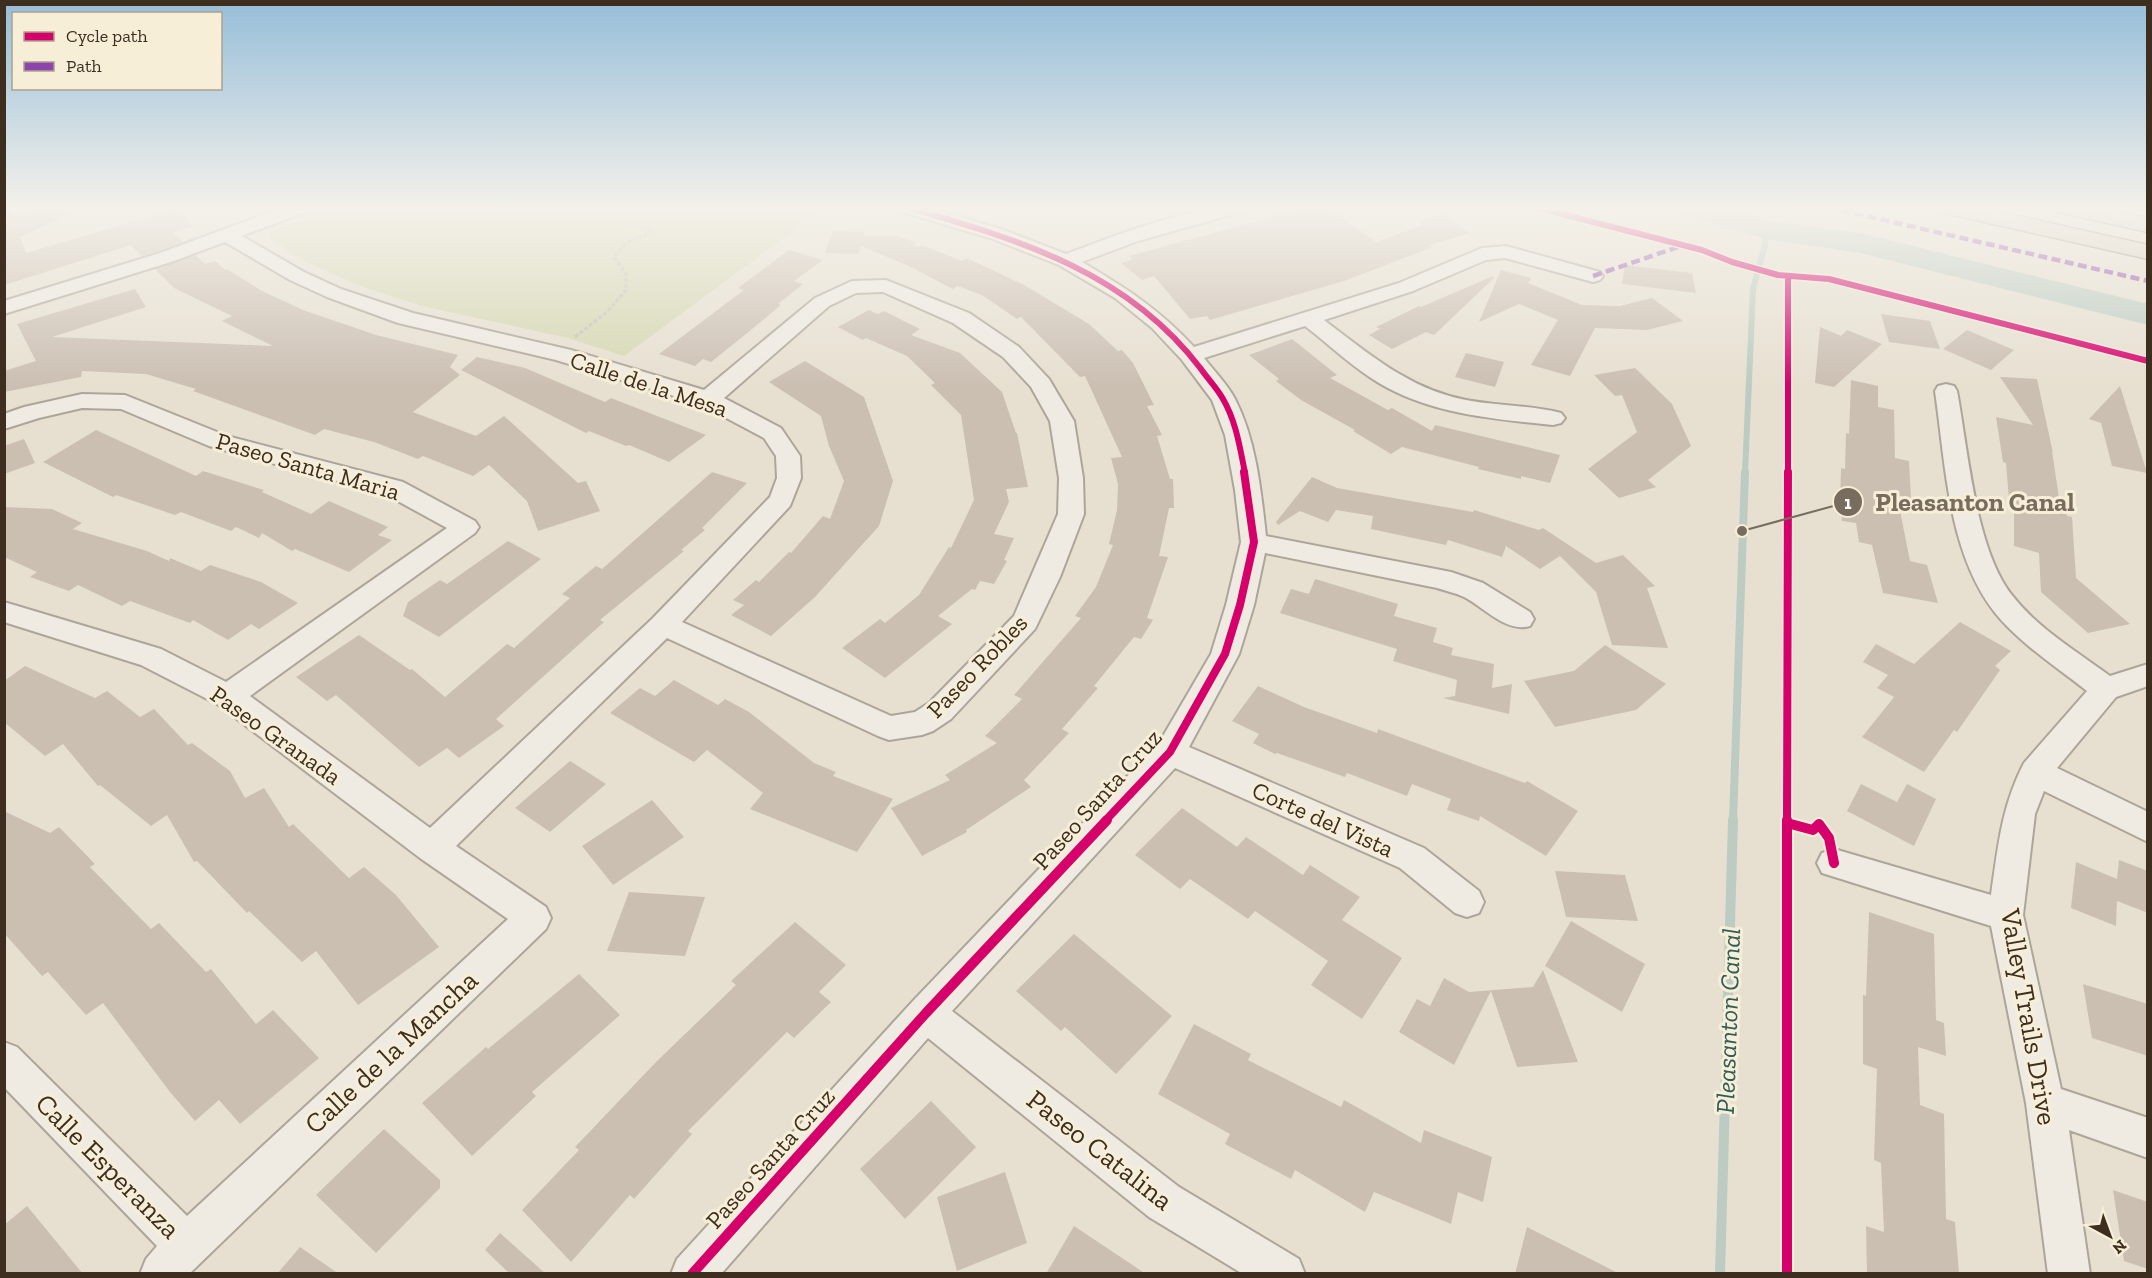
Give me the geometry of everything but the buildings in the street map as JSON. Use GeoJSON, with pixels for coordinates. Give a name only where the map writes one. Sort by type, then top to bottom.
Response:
{"type":"FeatureCollection","features":[{"type":"Feature","properties":{"kind":"street"},"geometry":{"type":"LineString","coordinates":[[4,308],[133,267]]}},
{"type":"Feature","properties":{"kind":"street","name":"Calle de la Mesa"},"geometry":{"type":"LineString","coordinates":[[281,267],[334,293],[406,318],[556,353],[708,399],[773,433],[788,456],[789,478],[781,500],[663,625],[432,849]]}},
{"type":"Feature","properties":{"kind":"street","name":"Paseo Santa Cruz"},"geometry":{"type":"LineString","coordinates":[[692,1274],[926,1013],[1170,752],[1225,654],[1240,605],[1254,542],[1248,490],[1237,435],[1222,399],[1190,355],[1160,323],[1122,294],[1076,267]]}},
{"type":"Feature","properties":{"kind":"street"},"geometry":{"type":"LineString","coordinates":[[1190,355],[1406,287],[1453,267]]}},
{"type":"Feature","properties":{"kind":"street"},"geometry":{"type":"LineString","coordinates":[[1559,267],[1593,276]]}},
{"type":"Feature","properties":{"kind":"street","name":"Paseo Robles"},"geometry":{"type":"LineString","coordinates":[[663,625],[889,728],[922,723],[940,711],[1025,622],[1071,514],[1071,478],[1062,422],[1041,384],[1011,352],[961,318],[886,286],[852,287],[822,302],[708,399]]}},
{"type":"Feature","properties":{"kind":"street"},"geometry":{"type":"LineString","coordinates":[[1309,318],[1386,377],[1427,397],[1477,410],[1553,418]]}},
{"type":"Feature","properties":{"kind":"street"},"geometry":{"type":"LineString","coordinates":[[1946,390],[1970,524],[1980,563],[2000,601],[2031,631],[2106,689],[2148,675]]}},
{"type":"Feature","properties":{"kind":"street","name":"Paseo Santa Maria"},"geometry":{"type":"LineString","coordinates":[[4,422],[32,412],[82,401],[125,402],[218,441],[394,488],[466,527],[228,696]]}},
{"type":"Feature","properties":{"kind":"street"},"geometry":{"type":"LineString","coordinates":[[1254,542],[1441,579],[1473,590],[1520,619]]}},
{"type":"Feature","properties":{"kind":"street","name":"Paseo Granada"},"geometry":{"type":"LineString","coordinates":[[4,612],[151,657],[228,696],[432,849]]}},
{"type":"Feature","properties":{"kind":"street","name":"Valley Trails Drive"},"geometry":{"type":"LineString","coordinates":[[2069,1274],[2045,1103],[2006,915],[2019,814],[2035,772],[2106,689]]}},
{"type":"Feature","properties":{"kind":"street","name":"Corte del Vista"},"geometry":{"type":"LineString","coordinates":[[1170,752],[1412,858],[1467,902]]}},
{"type":"Feature","properties":{"kind":"street"},"geometry":{"type":"LineString","coordinates":[[2035,772],[2148,828]]}},
{"type":"Feature","properties":{"kind":"street","name":"Calle de la Mancha"},"geometry":{"type":"LineString","coordinates":[[174,1259],[534,918],[432,849]]}},
{"type":"Feature","properties":{"kind":"street"},"geometry":{"type":"LineString","coordinates":[[1834,863],[2006,915]]}},
{"type":"Feature","properties":{"kind":"street","name":"Paseo Catalina"},"geometry":{"type":"LineString","coordinates":[[926,1013],[1164,1202],[1284,1274]]}},
{"type":"Feature","properties":{"kind":"street","name":"Calle Esperanza"},"geometry":{"type":"LineString","coordinates":[[4,1060],[174,1259]]}},
{"type":"Feature","properties":{"kind":"street"},"geometry":{"type":"LineString","coordinates":[[2045,1103],[2148,1138]]}},
{"type":"Feature","properties":{"kind":"path"},"geometry":{"type":"LineString","coordinates":[[556,353],[618,301],[626,290],[627,282],[626,274],[621,267]]}},
{"type":"Feature","properties":{"kind":"green space"},"geometry":{"type":"Polygon","coordinates":[[[317,267],[745,267],[624,356],[568,338],[422,306],[363,287],[317,267]]]}},
{"type":"Feature","properties":{"kind":"waterway","name":"Pleasanton Canal"},"geometry":{"type":"LineString","coordinates":[[1745,473],[1753,289],[1759,267]]}},
{"type":"Feature","properties":{"kind":"waterway"},"geometry":{"type":"LineString","coordinates":[[1955,267],[2148,315]]}},
{"type":"Feature","properties":{"kind":"waterway","name":"Pleasanton Canal"},"geometry":{"type":"LineString","coordinates":[[1733,821],[1745,472]]}},
{"type":"Feature","properties":{"kind":"waterway","name":"Pleasanton Canal"},"geometry":{"type":"LineString","coordinates":[[1720,1274],[1733,820]]}},
{"type":"Feature","properties":{"kind":"marked path"},"geometry":{"type":"LineString","coordinates":[[1593,276],[1620,267]]}},
{"type":"Feature","properties":{"kind":"marked path"},"geometry":{"type":"LineString","coordinates":[[2086,267],[2148,281]]}},
{"type":"Feature","properties":{"kind":"cycle path"},"geometry":{"type":"LineString","coordinates":[[692,1274],[926,1013],[1170,752],[1225,654],[1240,605],[1254,542],[1248,490],[1237,435],[1223,399],[1190,355],[1160,323],[1122,294],[1076,267]]}},
{"type":"Feature","properties":{"kind":"cycle path"},"geometry":{"type":"LineString","coordinates":[[1748,267],[1778,275],[1829,279],[2148,361]]}},
{"type":"Feature","properties":{"kind":"cycle path"},"geometry":{"type":"LineString","coordinates":[[1787,1274],[1788,276]]}},
{"type":"Feature","properties":{"kind":"cycle path"},"geometry":{"type":"LineString","coordinates":[[1787,823],[1813,830],[1819,824],[1829,838],[1834,863]]}},
{"type":"Feature","properties":{"kind":"place","name":"Pleasanton Canal"},"geometry":{"type":"Point","coordinates":[1742,531]}}]}
